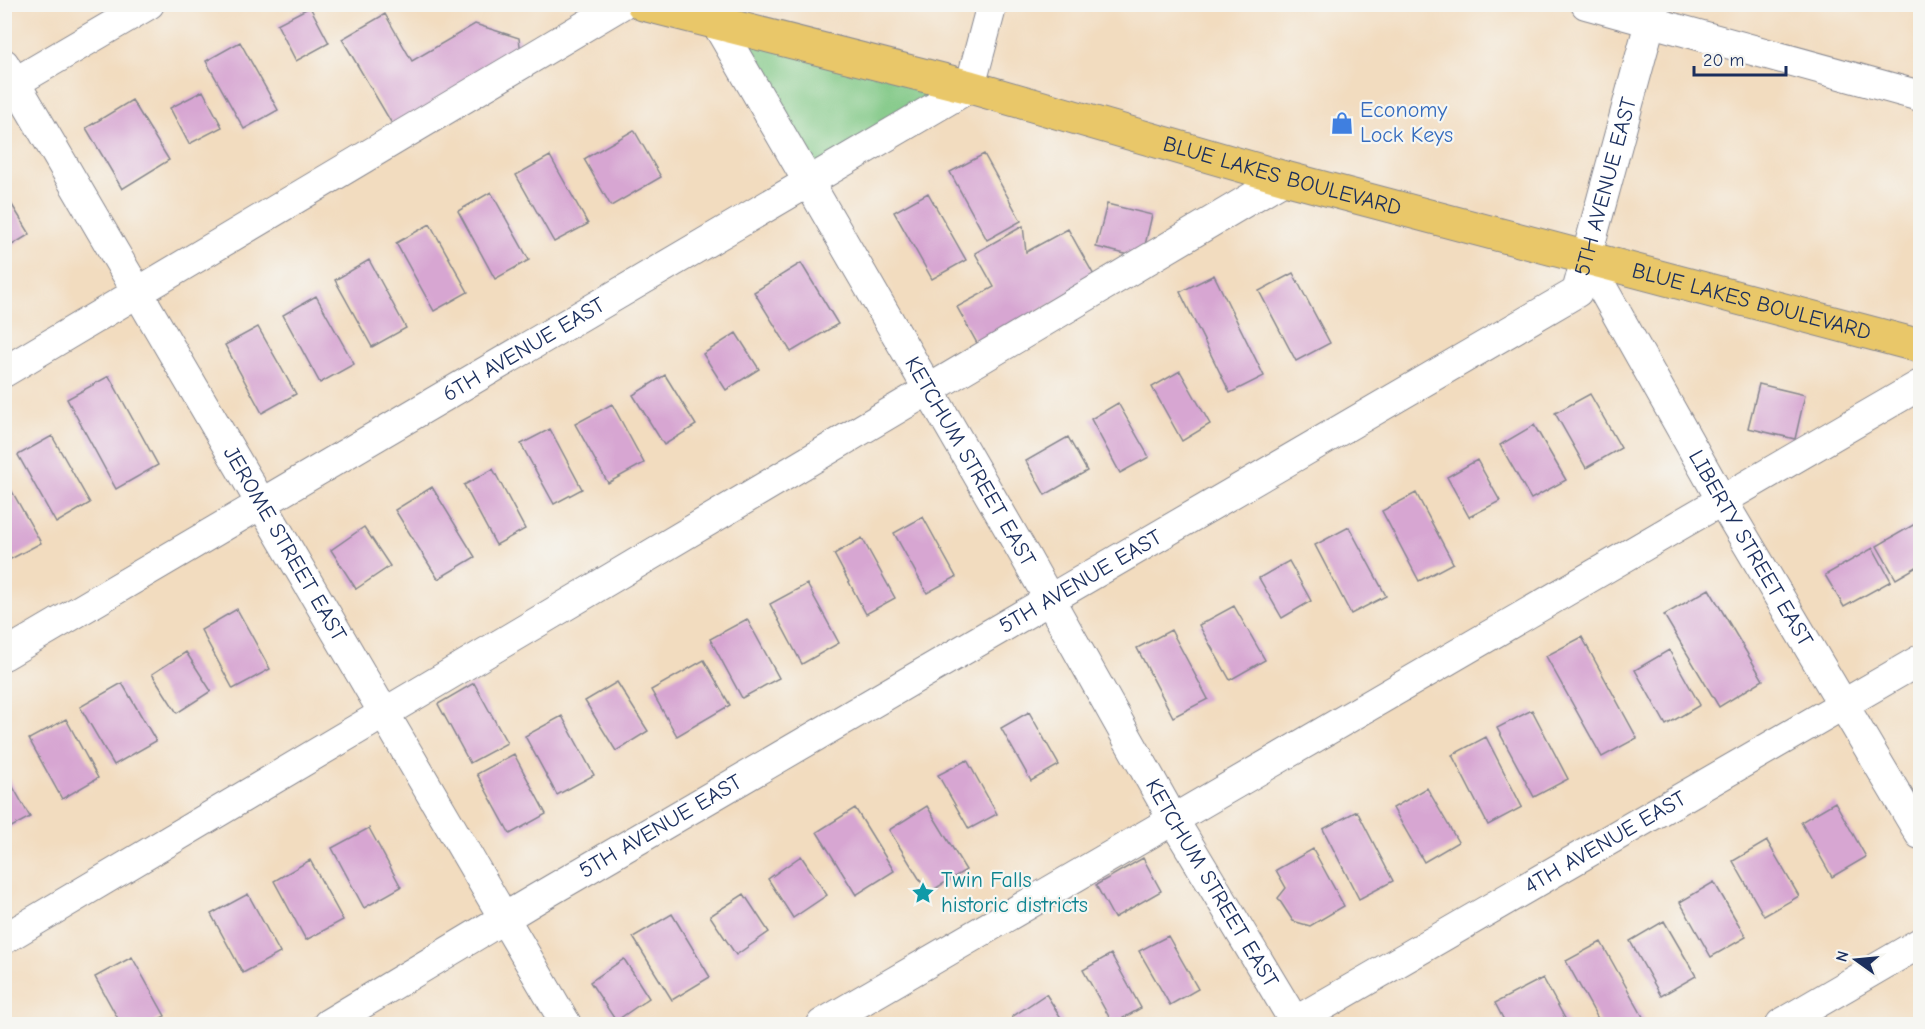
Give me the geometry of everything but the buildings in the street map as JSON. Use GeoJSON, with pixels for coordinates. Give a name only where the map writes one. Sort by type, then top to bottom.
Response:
{"type":"FeatureCollection","features":[{"type":"Feature","properties":{"kind":"main road","name":"BLUE LAKES BOULEVARD"},"geometry":{"type":"LineString","coordinates":[[643,4],[719,14],[1285,178],[1920,346]]}},
{"type":"Feature","properties":{"kind":"street"},"geometry":{"type":"LineString","coordinates":[[8,79],[149,4]]}},
{"type":"Feature","properties":{"kind":"street"},"geometry":{"type":"LineString","coordinates":[[4,372],[622,4]]}},
{"type":"Feature","properties":{"kind":"street"},"geometry":{"type":"LineString","coordinates":[[970,87],[992,4]]}},
{"type":"Feature","properties":{"kind":"street"},"geometry":{"type":"LineString","coordinates":[[1586,4],[1653,13],[1920,96]]}},
{"type":"Feature","properties":{"kind":"street","name":"5TH AVENUE EAST"},"geometry":{"type":"LineString","coordinates":[[328,1024],[1577,292],[1653,13]]}},
{"type":"Feature","properties":{"kind":"street","name":"KETCHUM STREET EAST"},"geometry":{"type":"LineString","coordinates":[[719,14],[808,182],[1050,600],[1174,821],[1294,1024]]}},
{"type":"Feature","properties":{"kind":"street","name":"JEROME STREET EAST"},"geometry":{"type":"LineString","coordinates":[[8,79],[139,292],[566,1024]]}},
{"type":"Feature","properties":{"kind":"street","name":"6TH AVENUE EAST"},"geometry":{"type":"LineString","coordinates":[[4,655],[970,87]]}},
{"type":"Feature","properties":{"kind":"street"},"geometry":{"type":"LineString","coordinates":[[4,939],[1285,178]]}},
{"type":"Feature","properties":{"kind":"street","name":"LIBERTY STREET EAST"},"geometry":{"type":"LineString","coordinates":[[1586,259],[1721,499],[1920,834]]}},
{"type":"Feature","properties":{"kind":"street"},"geometry":{"type":"LineString","coordinates":[[822,1024],[1920,385]]}},
{"type":"Feature","properties":{"kind":"street","name":"4TH AVENUE EAST"},"geometry":{"type":"LineString","coordinates":[[1294,1024],[1920,660]]}},
{"type":"Feature","properties":{"kind":"street"},"geometry":{"type":"LineString","coordinates":[[1780,1024],[1920,942]]}},
{"type":"Feature","properties":{"kind":"green space"},"geometry":{"type":"Polygon","coordinates":[[[717,24],[970,87],[808,182],[717,24]]]}},
{"type":"Feature","properties":{"kind":"place","name":"Economy Lock Keys"},"geometry":{"type":"Point","coordinates":[1342,123]}},
{"type":"Feature","properties":{"kind":"place","name":"Twin Falls historic districts"},"geometry":{"type":"Point","coordinates":[923,893]}}]}
